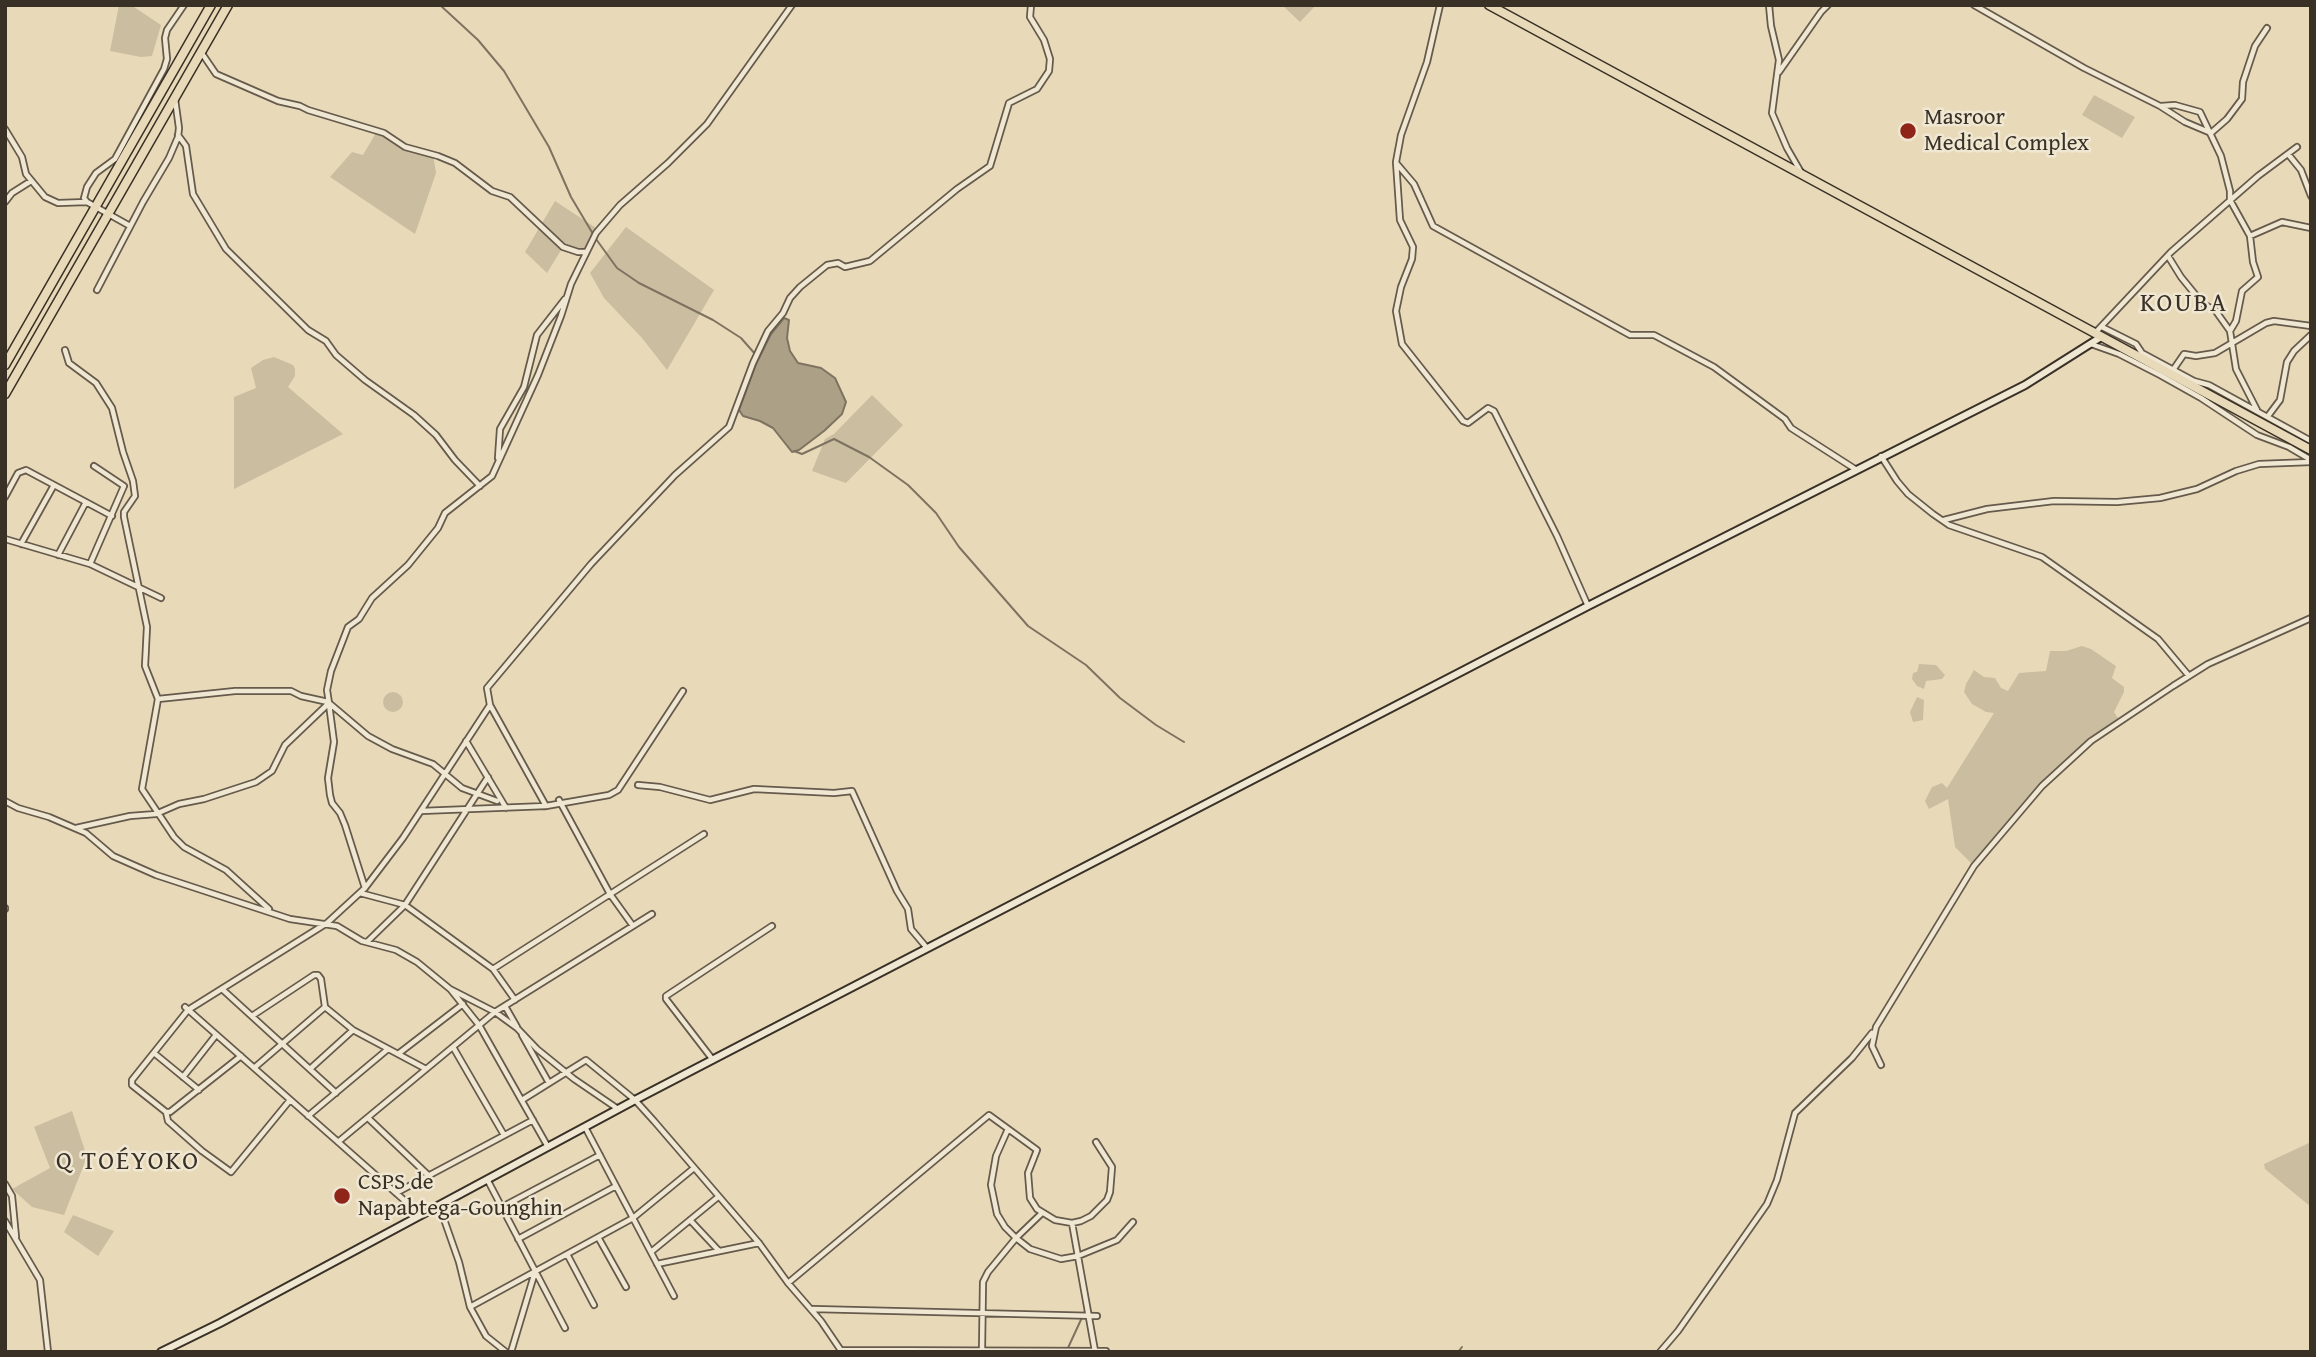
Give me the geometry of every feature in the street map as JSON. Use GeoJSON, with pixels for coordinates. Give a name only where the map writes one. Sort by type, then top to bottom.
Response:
{"type":"FeatureCollection","features":[{"type":"Feature","properties":{"kind":"highway"},"geometry":{"type":"LineString","coordinates":[[5,366],[91,205],[211,5]]}},
{"type":"Feature","properties":{"kind":"highway"},"geometry":{"type":"LineString","coordinates":[[5,394],[228,5]]}},
{"type":"Feature","properties":{"kind":"highway"},"geometry":{"type":"LineString","coordinates":[[1489,5],[2098,335],[2172,372],[2311,450]]}},
{"type":"Feature","properties":{"kind":"street"},"geometry":{"type":"LineString","coordinates":[[130,226],[91,205],[84,198],[96,173],[115,159],[164,69],[167,59],[167,30],[184,5]]}},
{"type":"Feature","properties":{"kind":"street"},"geometry":{"type":"LineString","coordinates":[[365,888],[345,825],[332,803],[328,778],[334,742],[327,690],[331,671],[348,627],[359,619],[372,598],[408,565],[438,528],[445,513],[492,475],[538,375],[565,299],[596,233],[620,205],[707,124],[792,5]]}},
{"type":"Feature","properties":{"kind":"street"},"geometry":{"type":"LineString","coordinates":[[546,806],[490,705],[487,688],[581,575],[675,475],[729,427],[768,331],[800,287],[827,265],[838,264],[845,267],[870,261],[957,189],[990,166],[1009,103],[1037,89],[1049,71],[1044,40],[1030,17],[1031,5]]}},
{"type":"Feature","properties":{"kind":"street"},"geometry":{"type":"LineString","coordinates":[[1440,5],[1427,62],[1401,135],[1396,162],[1400,220],[1413,247],[1412,259],[1396,311],[1403,347],[1463,421],[1468,423],[1488,408],[1494,411],[1557,536],[1588,606]]}},
{"type":"Feature","properties":{"kind":"street"},"geometry":{"type":"LineString","coordinates":[[1769,5],[1779,60],[1772,113],[1787,148],[1804,177]]}},
{"type":"Feature","properties":{"kind":"street"},"geometry":{"type":"LineString","coordinates":[[1778,73],[1828,5]]}},
{"type":"Feature","properties":{"kind":"street"},"geometry":{"type":"LineString","coordinates":[[1974,5],[2084,68],[2211,133]]}},
{"type":"Feature","properties":{"kind":"street"},"geometry":{"type":"LineString","coordinates":[[2211,133],[2227,119],[2242,99],[2244,82],[2255,47],[2267,28]]}},
{"type":"Feature","properties":{"kind":"street"},"geometry":{"type":"LineString","coordinates":[[201,52],[216,74],[278,101],[384,132],[405,147],[455,163],[492,191],[510,197],[563,247],[578,252],[587,251]]}},
{"type":"Feature","properties":{"kind":"street"},"geometry":{"type":"LineString","coordinates":[[97,290],[169,158],[178,135],[175,98]]}},
{"type":"Feature","properties":{"kind":"street"},"geometry":{"type":"LineString","coordinates":[[2160,106],[2175,105],[2200,112],[2211,138],[2216,143],[2230,191],[2230,200],[2250,236],[2258,277],[2242,291],[2236,321],[2230,331]]}},
{"type":"Feature","properties":{"kind":"street"},"geometry":{"type":"LineString","coordinates":[[5,128],[22,157],[26,174],[45,197],[58,203],[91,205]]}},
{"type":"Feature","properties":{"kind":"street"},"geometry":{"type":"LineString","coordinates":[[178,135],[186,146],[192,194],[226,248],[308,330],[326,341],[337,355],[365,380],[414,415],[436,435],[480,486]]}},
{"type":"Feature","properties":{"kind":"street"},"geometry":{"type":"LineString","coordinates":[[160,1352],[232,1317],[618,1109],[928,948],[1588,606],[2025,385],[2091,344],[2102,327],[2168,256],[2230,200],[2297,148]]}},
{"type":"Feature","properties":{"kind":"street"},"geometry":{"type":"LineString","coordinates":[[2288,154],[2301,170],[2311,196]]}},
{"type":"Feature","properties":{"kind":"street"},"geometry":{"type":"LineString","coordinates":[[1396,162],[1414,184],[1433,226],[1630,335],[1636,337],[1651,334],[1714,367],[1785,419],[1791,428],[1855,469]]}},
{"type":"Feature","properties":{"kind":"street"},"geometry":{"type":"LineString","coordinates":[[5,202],[12,193],[31,181]]}},
{"type":"Feature","properties":{"kind":"street"},"geometry":{"type":"LineString","coordinates":[[2250,236],[2283,222],[2311,228]]}},
{"type":"Feature","properties":{"kind":"street"},"geometry":{"type":"LineString","coordinates":[[2168,256],[2181,277],[2203,303],[2215,310],[2230,331],[2236,369],[2257,410]]}},
{"type":"Feature","properties":{"kind":"street"},"geometry":{"type":"LineString","coordinates":[[498,463],[500,429],[524,387],[537,335],[565,299]]}},
{"type":"Feature","properties":{"kind":"street"},"geometry":{"type":"LineString","coordinates":[[2172,372],[2184,354],[2215,354],[2266,323],[2274,321],[2311,326]]}},
{"type":"Feature","properties":{"kind":"street"},"geometry":{"type":"LineString","coordinates":[[2102,327],[2136,344],[2142,353],[2172,372],[2209,385],[2311,441]]}},
{"type":"Feature","properties":{"kind":"street"},"geometry":{"type":"LineString","coordinates":[[2268,416],[2280,400],[2287,362],[2294,351],[2310,337]]}},
{"type":"Feature","properties":{"kind":"street"},"geometry":{"type":"LineString","coordinates":[[2091,344],[2160,375],[2257,435],[2289,447],[2311,461]]}},
{"type":"Feature","properties":{"kind":"street"},"geometry":{"type":"LineString","coordinates":[[65,350],[69,363],[96,383],[112,408],[133,481],[135,496],[124,512],[124,517],[147,628],[145,666],[158,699],[142,789],[174,837],[184,847],[236,878],[273,912]]}},
{"type":"Feature","properties":{"kind":"street"},"geometry":{"type":"LineString","coordinates":[[1881,456],[1908,494],[1943,521],[2042,557],[2158,639],[2189,676]]}},
{"type":"Feature","properties":{"kind":"street"},"geometry":{"type":"LineString","coordinates":[[1943,521],[1987,509],[2054,501],[2117,502],[2160,498],[2197,489],[2259,464],[2311,461]]}},
{"type":"Feature","properties":{"kind":"street"},"geometry":{"type":"LineString","coordinates":[[90,564],[124,486],[94,466]]}},
{"type":"Feature","properties":{"kind":"street"},"geometry":{"type":"LineString","coordinates":[[5,497],[22,470],[112,516]]}},
{"type":"Feature","properties":{"kind":"street"},"geometry":{"type":"LineString","coordinates":[[22,544],[54,485]]}},
{"type":"Feature","properties":{"kind":"street"},"geometry":{"type":"LineString","coordinates":[[58,555],[86,502]]}},
{"type":"Feature","properties":{"kind":"street"},"geometry":{"type":"LineString","coordinates":[[5,539],[90,564],[161,598]]}},
{"type":"Feature","properties":{"kind":"street"},"geometry":{"type":"LineString","coordinates":[[1660,1352],[1678,1331],[1767,1204],[1777,1180],[1795,1114],[1862,1047],[1974,866],[2023,806],[2091,740],[2189,676],[2208,664],[2311,618]]}},
{"type":"Feature","properties":{"kind":"street"},"geometry":{"type":"LineString","coordinates":[[158,699],[236,691],[291,691],[329,703],[383,745],[420,757],[446,773],[458,785],[497,801]]}},
{"type":"Feature","properties":{"kind":"street"},"geometry":{"type":"LineString","coordinates":[[420,811],[546,806],[604,797],[618,790],[684,691]]}},
{"type":"Feature","properties":{"kind":"street"},"geometry":{"type":"LineString","coordinates":[[75,828],[130,816],[159,813],[179,804],[204,799],[260,780],[272,771],[278,755],[290,738],[329,703]]}},
{"type":"Feature","properties":{"kind":"street"},"geometry":{"type":"LineString","coordinates":[[290,1100],[231,1172],[168,1121],[166,1112],[132,1085],[132,1080],[187,1009],[327,923],[365,888],[403,838],[490,705]]}},
{"type":"Feature","properties":{"kind":"street"},"geometry":{"type":"LineString","coordinates":[[466,741],[506,808]]}},
{"type":"Feature","properties":{"kind":"street"},"geometry":{"type":"LineString","coordinates":[[367,942],[405,905],[488,777]]}},
{"type":"Feature","properties":{"kind":"street"},"geometry":{"type":"LineString","coordinates":[[638,785],[660,787],[710,800],[754,789],[852,791],[897,891],[908,909],[911,929],[928,948]]}},
{"type":"Feature","properties":{"kind":"street"},"geometry":{"type":"LineString","coordinates":[[5,801],[75,828],[96,839],[113,856],[146,870],[290,919],[338,926],[367,942],[396,950],[450,989],[495,1013],[518,1029],[537,1049],[618,1109]]}},
{"type":"Feature","properties":{"kind":"street"},"geometry":{"type":"LineString","coordinates":[[560,802],[610,894],[633,926]]}},
{"type":"Feature","properties":{"kind":"street"},"geometry":{"type":"LineString","coordinates":[[493,969],[704,834]]}},
{"type":"Feature","properties":{"kind":"street"},"geometry":{"type":"LineString","coordinates":[[359,893],[405,905],[493,969],[515,1000]]}},
{"type":"Feature","properties":{"kind":"street"},"geometry":{"type":"LineString","coordinates":[[338,1142],[495,1013],[652,914]]}},
{"type":"Feature","properties":{"kind":"street"},"geometry":{"type":"LineString","coordinates":[[714,1060],[666,996],[772,926]]}},
{"type":"Feature","properties":{"kind":"street"},"geometry":{"type":"LineString","coordinates":[[252,1016],[314,975],[321,979],[324,1007],[353,1030],[426,1069]]}},
{"type":"Feature","properties":{"kind":"street"},"geometry":{"type":"LineString","coordinates":[[222,989],[335,1093]]}},
{"type":"Feature","properties":{"kind":"street"},"geometry":{"type":"LineString","coordinates":[[450,989],[479,1025],[548,1147]]}},
{"type":"Feature","properties":{"kind":"street"},"geometry":{"type":"LineString","coordinates":[[398,1054],[463,1004]]}},
{"type":"Feature","properties":{"kind":"street"},"geometry":{"type":"LineString","coordinates":[[505,1006],[549,1083]]}},
{"type":"Feature","properties":{"kind":"street"},"geometry":{"type":"LineString","coordinates":[[254,1068],[324,1007]]}},
{"type":"Feature","properties":{"kind":"street"},"geometry":{"type":"LineString","coordinates":[[187,1009],[421,1215]]}},
{"type":"Feature","properties":{"kind":"street"},"geometry":{"type":"LineString","coordinates":[[1876,1027],[1872,1046],[1881,1065]]}},
{"type":"Feature","properties":{"kind":"street"},"geometry":{"type":"LineString","coordinates":[[310,1069],[353,1030]]}},
{"type":"Feature","properties":{"kind":"street"},"geometry":{"type":"LineString","coordinates":[[183,1077],[216,1035]]}},
{"type":"Feature","properties":{"kind":"street"},"geometry":{"type":"LineString","coordinates":[[453,1047],[504,1135]]}},
{"type":"Feature","properties":{"kind":"street"},"geometry":{"type":"LineString","coordinates":[[308,1116],[389,1049]]}},
{"type":"Feature","properties":{"kind":"street"},"geometry":{"type":"LineString","coordinates":[[154,1053],[199,1090]]}},
{"type":"Feature","properties":{"kind":"street"},"geometry":{"type":"LineString","coordinates":[[166,1112],[170,1112],[241,1056]]}},
{"type":"Feature","properties":{"kind":"street"},"geometry":{"type":"LineString","coordinates":[[522,1100],[586,1059],[635,1100],[759,1243],[788,1283],[812,1309],[841,1351],[1106,1351]]}},
{"type":"Feature","properties":{"kind":"street"},"geometry":{"type":"LineString","coordinates":[[788,1283],[989,1115],[1037,1150],[1028,1173],[1030,1198],[1042,1213],[1055,1220],[1072,1223],[1091,1216],[1101,1208],[1110,1192],[1112,1167],[1096,1142]]}},
{"type":"Feature","properties":{"kind":"street"},"geometry":{"type":"LineString","coordinates":[[368,1118],[429,1175]]}},
{"type":"Feature","properties":{"kind":"street"},"geometry":{"type":"LineString","coordinates":[[396,1193],[533,1120]]}},
{"type":"Feature","properties":{"kind":"street"},"geometry":{"type":"LineString","coordinates":[[585,1127],[674,1296]]}},
{"type":"Feature","properties":{"kind":"street"},"geometry":{"type":"LineString","coordinates":[[1008,1129],[996,1156],[991,1185],[997,1214],[1004,1227],[1016,1238],[1030,1248],[1062,1259],[1078,1256],[1117,1240],[1133,1222]]}},
{"type":"Feature","properties":{"kind":"street"},"geometry":{"type":"LineString","coordinates":[[502,1207],[600,1155]]}},
{"type":"Feature","properties":{"kind":"street"},"geometry":{"type":"LineString","coordinates":[[470,1307],[632,1218],[694,1168]]}},
{"type":"Feature","properties":{"kind":"street"},"geometry":{"type":"LineString","coordinates":[[487,1179],[565,1328]]}},
{"type":"Feature","properties":{"kind":"street"},"geometry":{"type":"LineString","coordinates":[[5,1184],[12,1196],[16,1239]]}},
{"type":"Feature","properties":{"kind":"street"},"geometry":{"type":"LineString","coordinates":[[518,1239],[616,1186]]}},
{"type":"Feature","properties":{"kind":"street"},"geometry":{"type":"LineString","coordinates":[[651,1252],[718,1197]]}},
{"type":"Feature","properties":{"kind":"street"},"geometry":{"type":"LineString","coordinates":[[439,1205],[459,1262],[470,1307],[486,1336],[509,1352],[536,1272]]}},
{"type":"Feature","properties":{"kind":"street"},"geometry":{"type":"LineString","coordinates":[[982,1351],[983,1282],[1016,1238],[1042,1213]]}},
{"type":"Feature","properties":{"kind":"street"},"geometry":{"type":"LineString","coordinates":[[690,1220],[719,1251]]}},
{"type":"Feature","properties":{"kind":"street"},"geometry":{"type":"LineString","coordinates":[[5,1221],[40,1280],[48,1352]]}},
{"type":"Feature","properties":{"kind":"street"},"geometry":{"type":"LineString","coordinates":[[1072,1223],[1095,1351]]}},
{"type":"Feature","properties":{"kind":"street"},"geometry":{"type":"LineString","coordinates":[[598,1237],[626,1287]]}},
{"type":"Feature","properties":{"kind":"street"},"geometry":{"type":"LineString","coordinates":[[657,1264],[759,1243]]}},
{"type":"Feature","properties":{"kind":"street"},"geometry":{"type":"LineString","coordinates":[[567,1254],[594,1305]]}},
{"type":"Feature","properties":{"kind":"street"},"geometry":{"type":"LineString","coordinates":[[812,1309],[1097,1316]]}},
{"type":"Feature","properties":{"kind":"shaded area"},"geometry":{"type":"Polygon","coordinates":[[[119,5],[131,5],[161,25],[152,56],[141,57],[110,51],[119,5]]]}},
{"type":"Feature","properties":{"kind":"shaded area"},"geometry":{"type":"Polygon","coordinates":[[[1282,5],[1315,5],[1315,6],[1300,22],[1282,5]]]}},
{"type":"Feature","properties":{"kind":"shaded area"},"geometry":{"type":"Polygon","coordinates":[[[2094,95],[2135,117],[2122,138],[2082,115],[2094,95]]]}},
{"type":"Feature","properties":{"kind":"shaded area"},"geometry":{"type":"Polygon","coordinates":[[[377,131],[405,147],[433,154],[436,173],[415,234],[330,177],[352,152],[363,155],[377,131]]]}},
{"type":"Feature","properties":{"kind":"shaded area"},"geometry":{"type":"Polygon","coordinates":[[[555,201],[599,230],[587,252],[563,247],[547,273],[525,252],[555,201]]]}},
{"type":"Feature","properties":{"kind":"shaded area"},"geometry":{"type":"Polygon","coordinates":[[[626,227],[714,290],[667,370],[642,338],[604,298],[590,273],[626,227]]]}},
{"type":"Feature","properties":{"kind":"shaded area"},"geometry":{"type":"Polygon","coordinates":[[[784,318],[789,320],[787,338],[790,351],[798,363],[821,368],[835,378],[846,402],[842,414],[824,431],[799,450],[792,452],[773,428],[743,416],[739,410],[756,364],[771,334],[784,318]]]}},
{"type":"Feature","properties":{"kind":"shaded area"},"geometry":{"type":"Polygon","coordinates":[[[274,357],[293,365],[295,369],[295,376],[288,387],[343,434],[234,489],[234,397],[256,388],[251,368],[274,357]]]}},
{"type":"Feature","properties":{"kind":"shaded area"},"geometry":{"type":"Polygon","coordinates":[[[872,395],[903,425],[846,483],[812,471],[825,439],[834,434],[872,395]]]}},
{"type":"Feature","properties":{"kind":"shaded area"},"geometry":{"type":"Polygon","coordinates":[[[2082,646],[2116,666],[2112,678],[2124,687],[2114,712],[2120,721],[2091,741],[2042,786],[1974,866],[1955,847],[1948,799],[1929,809],[1925,801],[1932,787],[1942,783],[1947,788],[1994,713],[1986,712],[1972,704],[1964,692],[1966,684],[1974,670],[1984,677],[1995,678],[2001,688],[2008,691],[2019,673],[2046,671],[2050,651],[2066,651],[2082,646]]]}},
{"type":"Feature","properties":{"kind":"shaded area"},"geometry":{"type":"Polygon","coordinates":[[[1919,664],[1936,665],[1945,675],[1942,679],[1926,681],[1924,689],[1917,686],[1912,679],[1919,664]]]}},
{"type":"Feature","properties":{"kind":"shaded area"},"geometry":{"type":"Polygon","coordinates":[[[389,692],[397,692],[403,702],[397,712],[389,712],[383,706],[383,698],[389,692]]]}},
{"type":"Feature","properties":{"kind":"shaded area"},"geometry":{"type":"Polygon","coordinates":[[[1917,697],[1924,700],[1923,720],[1913,722],[1910,712],[1917,697]]]}},
{"type":"Feature","properties":{"kind":"shaded area"},"geometry":{"type":"Polygon","coordinates":[[[72,1111],[87,1157],[64,1215],[32,1207],[12,1189],[50,1168],[34,1127],[72,1111]]]}},
{"type":"Feature","properties":{"kind":"shaded area"},"geometry":{"type":"Polygon","coordinates":[[[2311,1142],[2311,1207],[2265,1169],[2264,1164],[2311,1142]]]}},
{"type":"Feature","properties":{"kind":"shaded area"},"geometry":{"type":"Polygon","coordinates":[[[73,1215],[114,1231],[98,1256],[64,1232],[73,1215]]]}},
{"type":"Feature","properties":{"kind":"waterway"},"geometry":{"type":"LineString","coordinates":[[440,5],[478,40],[504,71],[549,147],[571,197],[593,234]]}},
{"type":"Feature","properties":{"kind":"waterway"},"geometry":{"type":"LineString","coordinates":[[596,239],[617,268],[639,283],[713,320],[741,338],[756,355]]}},
{"type":"Feature","properties":{"kind":"waterway"},"geometry":{"type":"LineString","coordinates":[[794,451],[802,454],[834,439],[869,457],[908,485],[936,513],[959,547],[1028,626],[1086,665],[1120,698],[1184,742]]}},
{"type":"Feature","properties":{"kind":"waterway"},"geometry":{"type":"LineString","coordinates":[[1067,1350],[1085,1311]]}},
{"type":"Feature","properties":{"kind":"waterway"},"geometry":{"type":"LineString","coordinates":[[1458,1352],[1462,1347]]}},
{"type":"Feature","properties":{"kind":"place","name":"Masroor Medical Complex"},"geometry":{"type":"Point","coordinates":[1908,131]}},
{"type":"Feature","properties":{"kind":"place","name":"CSPS de Napabtega-Gounghin"},"geometry":{"type":"Point","coordinates":[342,1196]}},
{"type":"Feature","properties":{"kind":"district","name":"KOUBA"},"geometry":{"type":"Point","coordinates":[2184,304]}},
{"type":"Feature","properties":{"kind":"district","name":"Q TOÉYOKO"},"geometry":{"type":"Point","coordinates":[128,1162]}}]}
